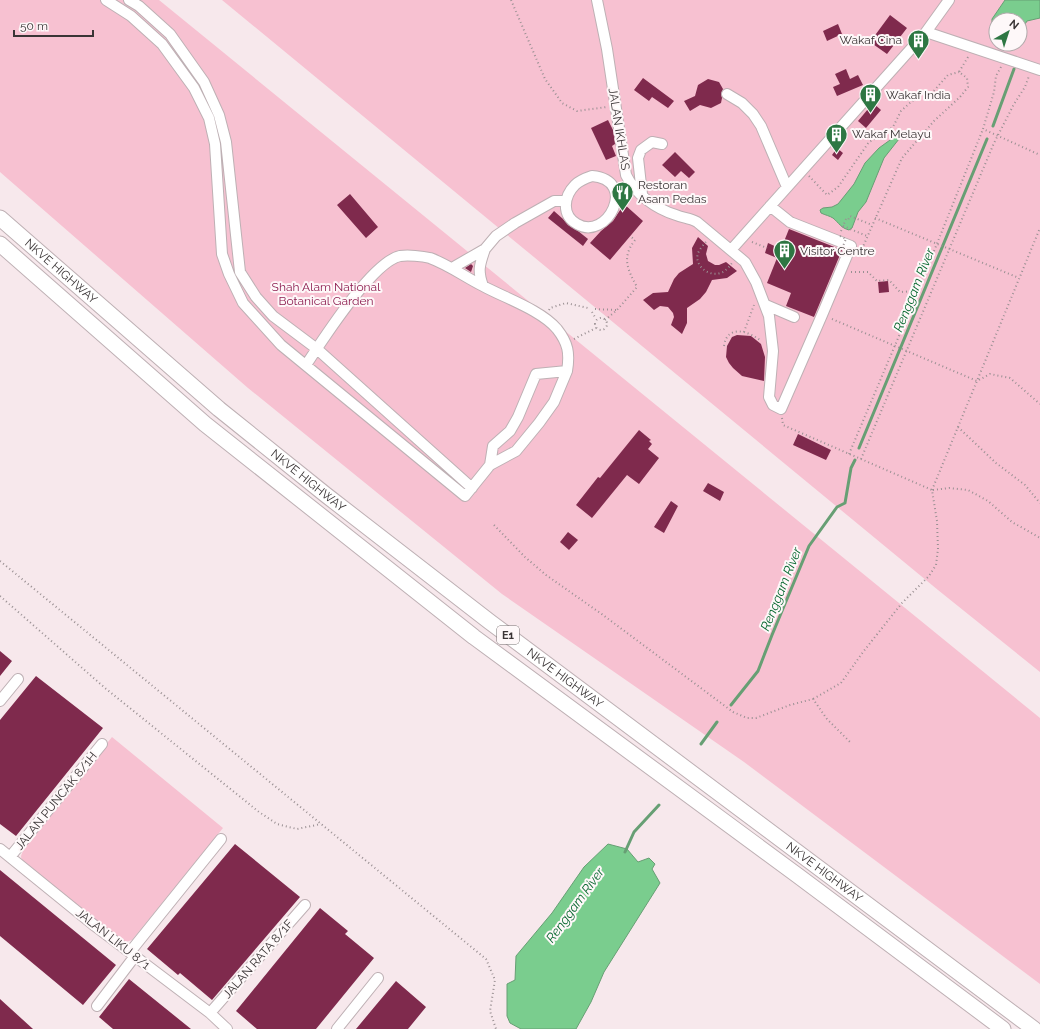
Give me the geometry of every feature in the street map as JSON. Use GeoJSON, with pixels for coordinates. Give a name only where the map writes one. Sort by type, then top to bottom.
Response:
{"type":"FeatureCollection","features":[{"type":"Feature","properties":{"kind":"highway","name":"NKVE HIGHWAY"},"geometry":{"type":"LineString","coordinates":[[0,218],[219,409],[326,495],[490,622],[1034,1029]]}},
{"type":"Feature","properties":{"kind":"highway","name":"NKVE HIGHWAY"},"geometry":{"type":"LineString","coordinates":[[0,244],[205,424],[474,637],[1003,1029]]}},
{"type":"Feature","properties":{"kind":"street"},"geometry":{"type":"LineString","coordinates":[[106,0],[131,16],[162,44],[194,88],[208,118],[215,144],[222,254],[229,274],[243,303],[281,345],[465,496],[490,464],[516,451],[539,423],[554,402],[567,371],[569,351],[556,329],[542,317],[516,302],[483,286],[452,268],[428,258],[400,256],[389,261],[354,296],[306,365]]}},
{"type":"Feature","properties":{"kind":"street"},"geometry":{"type":"LineString","coordinates":[[129,0],[139,6],[170,34],[204,82],[219,115],[226,142],[240,272],[256,297],[273,316],[317,349],[472,488]]}},
{"type":"Feature","properties":{"kind":"street","name":"JALAN IKHLAS"},"geometry":{"type":"LineString","coordinates":[[597,0],[607,49],[614,106],[621,139],[626,175],[630,185],[657,207],[677,216],[692,219],[745,262],[760,291],[770,316],[773,351],[769,397],[773,405],[781,409]]}},
{"type":"Feature","properties":{"kind":"street"},"geometry":{"type":"LineString","coordinates":[[734,253],[770,206],[926,32],[949,0]]}},
{"type":"Feature","properties":{"kind":"street"},"geometry":{"type":"LineString","coordinates":[[926,32],[1036,68]]}},
{"type":"Feature","properties":{"kind":"street"},"geometry":{"type":"LineString","coordinates":[[727,94],[742,103],[753,114],[760,126],[787,188]]}},
{"type":"Feature","properties":{"kind":"street"},"geometry":{"type":"LineString","coordinates":[[642,194],[638,158],[641,150],[652,142],[662,144]]}},
{"type":"Feature","properties":{"kind":"street"},"geometry":{"type":"LineString","coordinates":[[611,185],[626,175]]}},
{"type":"Feature","properties":{"kind":"street"},"geometry":{"type":"LineString","coordinates":[[592,176],[606,180],[611,185],[617,198],[615,206],[606,220],[590,228],[583,227],[571,220],[567,213],[566,202],[571,190],[584,179],[592,176]]}},
{"type":"Feature","properties":{"kind":"street"},"geometry":{"type":"LineString","coordinates":[[452,268],[485,248],[496,236],[522,219],[554,201],[566,202]]}},
{"type":"Feature","properties":{"kind":"street"},"geometry":{"type":"LineString","coordinates":[[770,206],[790,222],[851,246],[781,409]]}},
{"type":"Feature","properties":{"kind":"street"},"geometry":{"type":"LineString","coordinates":[[483,286],[479,275],[485,248]]}},
{"type":"Feature","properties":{"kind":"street"},"geometry":{"type":"LineString","coordinates":[[766,305],[794,317]]}},
{"type":"Feature","properties":{"kind":"street"},"geometry":{"type":"LineString","coordinates":[[490,464],[493,446],[510,431],[536,374],[567,371]]}},
{"type":"Feature","properties":{"kind":"street"},"geometry":{"type":"LineString","coordinates":[[0,701],[18,679]]}},
{"type":"Feature","properties":{"kind":"street","name":"JALAN PUNCAK 8/1H"},"geometry":{"type":"LineString","coordinates":[[10,857],[102,744]]}},
{"type":"Feature","properties":{"kind":"street"},"geometry":{"type":"LineString","coordinates":[[97,1006],[132,954],[220,839]]}},
{"type":"Feature","properties":{"kind":"street","name":"JALAN LIKU 8/1"},"geometry":{"type":"LineString","coordinates":[[0,849],[210,1014],[226,1029]]}},
{"type":"Feature","properties":{"kind":"street","name":"JALAN RATA 8/1F"},"geometry":{"type":"LineString","coordinates":[[210,1014],[305,905]]}},
{"type":"Feature","properties":{"kind":"street"},"geometry":{"type":"LineString","coordinates":[[337,1029],[378,978]]}},
{"type":"Feature","properties":{"kind":"path"},"geometry":{"type":"LineString","coordinates":[[511,0],[546,79],[562,103],[577,111],[614,106]]}},
{"type":"Feature","properties":{"kind":"path"},"geometry":{"type":"LineString","coordinates":[[808,175],[827,195],[838,187],[869,142],[893,127],[901,111],[912,102],[931,94],[948,75],[959,72],[973,48]]}},
{"type":"Feature","properties":{"kind":"path"},"geometry":{"type":"LineString","coordinates":[[849,454],[918,291],[983,129],[994,92],[996,76],[1005,58]]}},
{"type":"Feature","properties":{"kind":"path"},"geometry":{"type":"LineString","coordinates":[[861,460],[998,136],[1014,104],[1026,87],[1036,68]]}},
{"type":"Feature","properties":{"kind":"path"},"geometry":{"type":"LineString","coordinates":[[843,226],[867,236],[902,158],[934,121],[960,97],[968,86],[967,78],[959,72]]}},
{"type":"Feature","properties":{"kind":"path"},"geometry":{"type":"LineString","coordinates":[[983,129],[1040,155]]}},
{"type":"Feature","properties":{"kind":"path"},"geometry":{"type":"LineString","coordinates":[[842,229],[846,219],[848,220],[850,216],[872,225]]}},
{"type":"Feature","properties":{"kind":"path"},"geometry":{"type":"LineString","coordinates":[[875,218],[1019,278]]}},
{"type":"Feature","properties":{"kind":"path"},"geometry":{"type":"LineString","coordinates":[[494,525],[524,557],[546,575],[603,615],[733,712],[747,718],[756,718],[790,705],[813,699],[841,683],[863,652],[902,603],[929,576],[936,565],[938,549],[937,521],[932,490],[1040,228]]}},
{"type":"Feature","properties":{"kind":"path"},"geometry":{"type":"LineString","coordinates":[[713,235],[698,253],[700,266],[704,270],[710,274],[719,274],[724,272],[734,253]]}},
{"type":"Feature","properties":{"kind":"path"},"geometry":{"type":"LineString","coordinates":[[605,320],[617,310],[637,288],[630,274],[627,262],[627,252],[635,240],[630,236]]}},
{"type":"Feature","properties":{"kind":"path"},"geometry":{"type":"LineString","coordinates":[[840,236],[846,238],[843,246]]}},
{"type":"Feature","properties":{"kind":"path"},"geometry":{"type":"LineString","coordinates":[[751,241],[767,248]]}},
{"type":"Feature","properties":{"kind":"path"},"geometry":{"type":"LineString","coordinates":[[851,272],[868,272],[877,281],[889,280],[900,292],[918,291]]}},
{"type":"Feature","properties":{"kind":"path"},"geometry":{"type":"LineString","coordinates":[[744,332],[760,291]]}},
{"type":"Feature","properties":{"kind":"path"},"geometry":{"type":"LineString","coordinates":[[542,317],[550,308],[566,303],[588,308]]}},
{"type":"Feature","properties":{"kind":"path"},"geometry":{"type":"LineString","coordinates":[[595,309],[617,310]]}},
{"type":"Feature","properties":{"kind":"path"},"geometry":{"type":"LineString","coordinates":[[592,312],[596,319],[594,322],[596,328]]}},
{"type":"Feature","properties":{"kind":"path"},"geometry":{"type":"LineString","coordinates":[[822,314],[977,381]]}},
{"type":"Feature","properties":{"kind":"path"},"geometry":{"type":"LineString","coordinates":[[566,344],[596,328],[601,330],[606,328],[607,322],[605,320],[600,317],[596,319]]}},
{"type":"Feature","properties":{"kind":"path"},"geometry":{"type":"LineString","coordinates":[[724,346],[729,334],[735,332],[744,332],[756,336],[763,343]]}},
{"type":"Feature","properties":{"kind":"path"},"geometry":{"type":"LineString","coordinates":[[977,381],[990,374],[1010,378],[1040,404]]}},
{"type":"Feature","properties":{"kind":"path"},"geometry":{"type":"LineString","coordinates":[[781,409],[784,425],[932,490],[949,488],[968,490],[988,501],[1012,522],[1040,538]]}},
{"type":"Feature","properties":{"kind":"path"},"geometry":{"type":"LineString","coordinates":[[958,427],[996,464],[1025,485],[1040,503]]}},
{"type":"Feature","properties":{"kind":"path"},"geometry":{"type":"LineString","coordinates":[[0,561],[486,959],[495,980],[490,1011],[496,1029]]}},
{"type":"Feature","properties":{"kind":"path"},"geometry":{"type":"LineString","coordinates":[[0,596],[105,688],[259,812],[277,824],[297,829],[321,824]]}},
{"type":"Feature","properties":{"kind":"path"},"geometry":{"type":"LineString","coordinates":[[813,699],[826,719],[851,744]]}},
{"type":"Feature","properties":{"kind":"green space","name":"Shah Alam National Botanical Garden"},"geometry":{"type":"Polygon","coordinates":[[[0,0],[159,0],[1040,718],[1040,984],[744,762],[502,594],[248,388],[0,172],[0,0]]]}},
{"type":"Feature","properties":{"kind":"green space"},"geometry":{"type":"Polygon","coordinates":[[[222,0],[1040,0],[1040,672],[938,590],[222,0]]]}},
{"type":"Feature","properties":{"kind":"green space"},"geometry":{"type":"Polygon","coordinates":[[[112,737],[223,828],[132,940],[126,942],[117,941],[22,863],[21,856],[26,843],[112,737]]]}},
{"type":"Feature","properties":{"kind":"water"},"geometry":{"type":"Polygon","coordinates":[[[1005,0],[1040,0],[1040,18],[1028,21],[1028,12],[997,12],[1005,0]]]}},
{"type":"Feature","properties":{"kind":"water"},"geometry":{"type":"Polygon","coordinates":[[[897,135],[899,139],[884,158],[866,202],[858,212],[852,228],[849,230],[846,229],[833,218],[821,213],[820,210],[823,208],[832,207],[838,204],[854,184],[865,163],[879,148],[897,135]]]}},
{"type":"Feature","properties":{"kind":"water"},"geometry":{"type":"Polygon","coordinates":[[[608,844],[627,849],[638,862],[649,858],[655,864],[652,869],[660,883],[604,972],[591,1002],[576,1029],[521,1029],[510,1023],[507,1016],[507,984],[515,980],[516,956],[552,913],[584,867],[608,844]]]}},
{"type":"Feature","properties":{"kind":"building"},"geometry":{"type":"Polygon","coordinates":[[[890,15],[907,28],[887,54],[870,42],[890,15]]]}},
{"type":"Feature","properties":{"kind":"building"},"geometry":{"type":"Polygon","coordinates":[[[838,24],[842,34],[827,41],[823,31],[838,24]]]}},
{"type":"Feature","properties":{"kind":"building"},"geometry":{"type":"Polygon","coordinates":[[[846,69],[850,79],[858,75],[863,85],[837,96],[833,87],[840,84],[835,74],[846,69]]]}},
{"type":"Feature","properties":{"kind":"building"},"geometry":{"type":"Polygon","coordinates":[[[643,78],[674,101],[668,108],[652,97],[649,101],[634,90],[643,78]]]}},
{"type":"Feature","properties":{"kind":"building"},"geometry":{"type":"Polygon","coordinates":[[[708,79],[719,82],[723,89],[721,94],[721,103],[711,108],[700,105],[690,111],[684,101],[695,96],[698,85],[708,79]]]}},
{"type":"Feature","properties":{"kind":"building","name":"Wakaf India"},"geometry":{"type":"Polygon","coordinates":[[[873,103],[881,110],[866,128],[858,121],[873,103]]]}},
{"type":"Feature","properties":{"kind":"building"},"geometry":{"type":"Polygon","coordinates":[[[608,120],[613,130],[615,144],[612,146],[616,156],[606,160],[591,128],[608,120]]]}},
{"type":"Feature","properties":{"kind":"building","name":"Wakaf Melayu"},"geometry":{"type":"Polygon","coordinates":[[[837,148],[843,153],[838,160],[832,155],[837,148]]]}},
{"type":"Feature","properties":{"kind":"building"},"geometry":{"type":"Polygon","coordinates":[[[675,152],[695,172],[689,178],[681,171],[675,177],[662,165],[675,152]]]}},
{"type":"Feature","properties":{"kind":"building"},"geometry":{"type":"Polygon","coordinates":[[[350,194],[378,227],[366,238],[337,205],[350,194]]]}},
{"type":"Feature","properties":{"kind":"building"},"geometry":{"type":"Polygon","coordinates":[[[624,204],[643,221],[610,260],[590,243],[613,221],[624,204]]]}},
{"type":"Feature","properties":{"kind":"building"},"geometry":{"type":"Polygon","coordinates":[[[554,211],[568,225],[588,239],[583,246],[548,218],[554,211]]]}},
{"type":"Feature","properties":{"kind":"building","name":"Visitor Centre"},"geometry":{"type":"Polygon","coordinates":[[[789,229],[842,250],[814,317],[786,306],[791,293],[767,283],[777,258],[765,253],[768,243],[781,249],[789,229]]]}},
{"type":"Feature","properties":{"kind":"building"},"geometry":{"type":"Polygon","coordinates":[[[698,237],[708,246],[706,254],[708,261],[715,265],[726,262],[737,271],[727,278],[712,280],[706,292],[700,299],[687,308],[687,323],[682,334],[671,325],[674,317],[673,313],[668,307],[660,306],[654,310],[643,300],[653,293],[668,292],[674,279],[679,273],[693,264],[692,248],[698,237]]]}},
{"type":"Feature","properties":{"kind":"building"},"geometry":{"type":"Polygon","coordinates":[[[471,264],[473,266],[471,272],[465,268],[471,264]]]}},
{"type":"Feature","properties":{"kind":"building"},"geometry":{"type":"Polygon","coordinates":[[[888,281],[889,292],[879,293],[878,282],[888,281]]]}},
{"type":"Feature","properties":{"kind":"building"},"geometry":{"type":"Polygon","coordinates":[[[737,335],[751,336],[761,344],[765,357],[764,381],[742,376],[729,363],[726,357],[727,346],[732,337],[737,335]]]}},
{"type":"Feature","properties":{"kind":"building"},"geometry":{"type":"Polygon","coordinates":[[[639,430],[651,440],[649,441],[652,444],[648,449],[659,458],[639,484],[627,475],[592,518],[576,505],[639,430]]]}},
{"type":"Feature","properties":{"kind":"building"},"geometry":{"type":"Polygon","coordinates":[[[798,434],[831,450],[826,460],[793,445],[798,434]]]}},
{"type":"Feature","properties":{"kind":"building"},"geometry":{"type":"Polygon","coordinates":[[[708,483],[724,492],[720,501],[703,491],[708,483]]]}},
{"type":"Feature","properties":{"kind":"building"},"geometry":{"type":"Polygon","coordinates":[[[671,501],[678,506],[664,533],[654,527],[671,501]]]}},
{"type":"Feature","properties":{"kind":"building"},"geometry":{"type":"Polygon","coordinates":[[[568,532],[578,540],[569,550],[560,542],[568,532]]]}},
{"type":"Feature","properties":{"kind":"building"},"geometry":{"type":"Polygon","coordinates":[[[0,651],[12,661],[0,676],[0,651]]]}},
{"type":"Feature","properties":{"kind":"building"},"geometry":{"type":"Polygon","coordinates":[[[36,676],[103,728],[16,836],[0,824],[0,720],[36,676]]]}},
{"type":"Feature","properties":{"kind":"building"},"geometry":{"type":"Polygon","coordinates":[[[235,844],[300,897],[212,1000],[180,973],[178,975],[147,949],[235,844]]]}},
{"type":"Feature","properties":{"kind":"building"},"geometry":{"type":"Polygon","coordinates":[[[0,870],[116,965],[83,1005],[0,936],[0,870]]]}},
{"type":"Feature","properties":{"kind":"building"},"geometry":{"type":"Polygon","coordinates":[[[320,908],[348,931],[345,934],[374,958],[316,1029],[257,1029],[236,1011],[320,908]]]}},
{"type":"Feature","properties":{"kind":"building"},"geometry":{"type":"Polygon","coordinates":[[[129,979],[191,1029],[113,1029],[99,1017],[129,979]]]}},
{"type":"Feature","properties":{"kind":"building"},"geometry":{"type":"Polygon","coordinates":[[[396,981],[426,1007],[408,1029],[356,1029],[396,981]]]}},
{"type":"Feature","properties":{"kind":"building"},"geometry":{"type":"Polygon","coordinates":[[[0,999],[33,1029],[0,1029],[0,999]]]}},
{"type":"Feature","properties":{"kind":"waterway","name":"Renggam River"},"geometry":{"type":"LineString","coordinates":[[993,126],[1014,69]]}},
{"type":"Feature","properties":{"kind":"waterway","name":"Renggam River"},"geometry":{"type":"LineString","coordinates":[[859,448],[987,139]]}},
{"type":"Feature","properties":{"kind":"waterway","name":"Renggam River"},"geometry":{"type":"LineString","coordinates":[[731,705],[758,671],[809,546],[837,507],[845,503],[851,468],[855,460]]}},
{"type":"Feature","properties":{"kind":"waterway","name":"Renggam River"},"geometry":{"type":"LineString","coordinates":[[701,744],[717,722]]}},
{"type":"Feature","properties":{"kind":"waterway","name":"Renggam River"},"geometry":{"type":"LineString","coordinates":[[625,852],[634,832],[659,805]]}},
{"type":"Feature","properties":{"kind":"place","name":"Wakaf Cina"},"geometry":{"type":"Point","coordinates":[918,60]}},
{"type":"Feature","properties":{"kind":"place","name":"Wakaf India"},"geometry":{"type":"Point","coordinates":[870,114]}},
{"type":"Feature","properties":{"kind":"place","name":"Wakaf Melayu"},"geometry":{"type":"Point","coordinates":[837,154]}},
{"type":"Feature","properties":{"kind":"place","name":"Restoran Asam Pedas"},"geometry":{"type":"Point","coordinates":[623,212]}},
{"type":"Feature","properties":{"kind":"place","name":"Visitor Centre"},"geometry":{"type":"Point","coordinates":[785,270]}}]}
